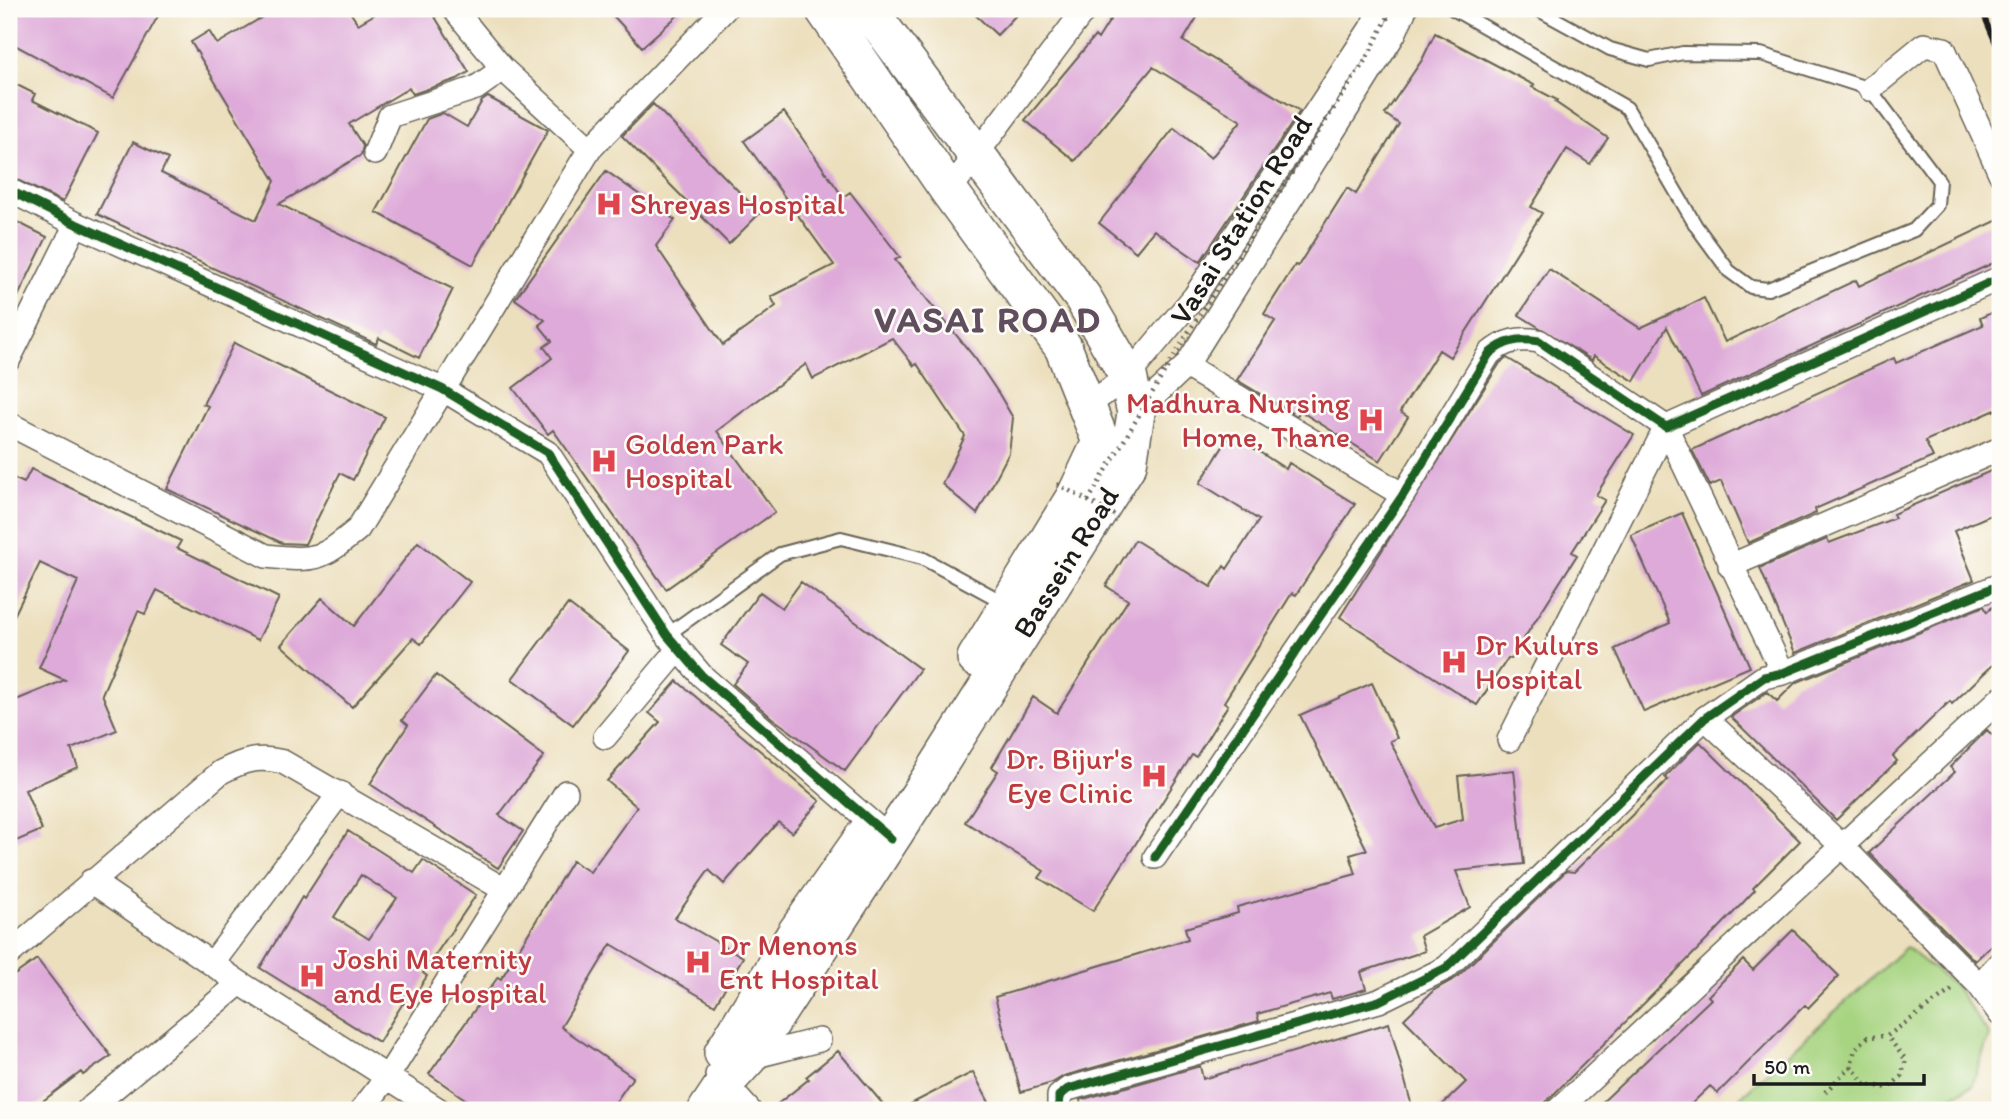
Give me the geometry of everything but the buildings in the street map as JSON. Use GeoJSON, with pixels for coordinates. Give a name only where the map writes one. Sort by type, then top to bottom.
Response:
{"type":"FeatureCollection","features":[{"type":"Feature","properties":{"kind":"main road","name":"Bassein Road"},"geometry":{"type":"LineString","coordinates":[[824,9],[949,191],[1063,347],[1101,442],[1076,495],[1009,604],[881,832]]}},
{"type":"Feature","properties":{"kind":"main road","name":"Bassein Road"},"geometry":{"type":"LineString","coordinates":[[687,1110],[723,1081],[796,933],[881,832],[1128,464],[1132,450],[1136,413],[1128,376],[1083,298],[868,9]]}},
{"type":"Feature","properties":{"kind":"street"},"geometry":{"type":"LineString","coordinates":[[454,9],[503,69],[590,149]]}},
{"type":"Feature","properties":{"kind":"street"},"geometry":{"type":"LineString","coordinates":[[9,424],[267,556],[309,561],[332,551],[358,529],[590,149],[725,9]]}},
{"type":"Feature","properties":{"kind":"street"},"geometry":{"type":"LineString","coordinates":[[949,191],[1085,9]]}},
{"type":"Feature","properties":{"kind":"street"},"geometry":{"type":"LineString","coordinates":[[1087,406],[1128,376],[1210,274],[1306,131],[1373,25],[1378,9]]}},
{"type":"Feature","properties":{"kind":"street","name":"Vasai Station Road"},"geometry":{"type":"LineString","coordinates":[[1101,442],[1186,366],[1394,34],[1405,9]]}},
{"type":"Feature","properties":{"kind":"street"},"geometry":{"type":"LineString","coordinates":[[1870,89],[1924,45],[1944,49],[2000,173]]}},
{"type":"Feature","properties":{"kind":"street"},"geometry":{"type":"LineString","coordinates":[[375,153],[390,116],[475,88],[503,69]]}},
{"type":"Feature","properties":{"kind":"street"},"geometry":{"type":"LineString","coordinates":[[9,190],[76,224],[442,389],[548,453],[673,642],[702,676],[881,832]]}},
{"type":"Feature","properties":{"kind":"street"},"geometry":{"type":"LineString","coordinates":[[9,359],[76,224]]}},
{"type":"Feature","properties":{"kind":"street"},"geometry":{"type":"LineString","coordinates":[[1508,740],[1666,428],[2000,278]]}},
{"type":"Feature","properties":{"kind":"street"},"geometry":{"type":"LineString","coordinates":[[1154,858],[1403,495],[1489,354],[1501,344],[1521,338],[1539,341],[1666,428],[1783,673]]}},
{"type":"Feature","properties":{"kind":"street"},"geometry":{"type":"LineString","coordinates":[[1186,366],[1403,495]]}},
{"type":"Feature","properties":{"kind":"street"},"geometry":{"type":"LineString","coordinates":[[1730,566],[2000,449]]}},
{"type":"Feature","properties":{"kind":"street"},"geometry":{"type":"LineString","coordinates":[[1059,1110],[1059,1096],[1068,1089],[1379,1001],[1446,968],[1705,718],[1764,677],[1783,673],[2000,585]]}},
{"type":"Feature","properties":{"kind":"street"},"geometry":{"type":"LineString","coordinates":[[606,737],[673,642]]}},
{"type":"Feature","properties":{"kind":"street"},"geometry":{"type":"LineString","coordinates":[[1558,1110],[2000,699]]}},
{"type":"Feature","properties":{"kind":"street"},"geometry":{"type":"LineString","coordinates":[[1705,718],[1842,846],[1975,981],[2000,1014]]}},
{"type":"Feature","properties":{"kind":"street"},"geometry":{"type":"LineString","coordinates":[[9,954],[221,772],[244,760],[264,758],[283,762],[505,890]]}},
{"type":"Feature","properties":{"kind":"street"},"geometry":{"type":"LineString","coordinates":[[362,1110],[388,1076],[566,792]]}},
{"type":"Feature","properties":{"kind":"street"},"geometry":{"type":"LineString","coordinates":[[212,964],[340,793]]}},
{"type":"Feature","properties":{"kind":"street"},"geometry":{"type":"LineString","coordinates":[[92,881],[240,983],[439,1110]]}},
{"type":"Feature","properties":{"kind":"street"},"geometry":{"type":"LineString","coordinates":[[1975,981],[2000,963]]}},
{"type":"Feature","properties":{"kind":"street"},"geometry":{"type":"LineString","coordinates":[[88,1110],[240,983]]}},
{"type":"Feature","properties":{"kind":"street"},"geometry":{"type":"LineString","coordinates":[[749,1110],[723,1081],[819,1040]]}},
{"type":"Feature","properties":{"kind":"lane"},"geometry":{"type":"LineString","coordinates":[[1453,9],[1627,108],[1696,226],[1729,271],[1751,287],[1768,289],[1914,230],[1937,205],[1939,181],[1870,89],[1761,54],[1683,52],[1649,60],[1610,49],[1537,9]]}},
{"type":"Feature","properties":{"kind":"lane"},"geometry":{"type":"LineString","coordinates":[[673,642],[780,554],[841,538],[922,558],[1009,604]]}},
{"type":"Feature","properties":{"kind":"path"},"geometry":{"type":"LineString","coordinates":[[1088,501],[1189,331],[1368,56],[1392,9]]}},
{"type":"Feature","properties":{"kind":"path"},"geometry":{"type":"LineString","coordinates":[[1057,484],[1116,516]]}},
{"type":"Feature","properties":{"kind":"path"},"geometry":{"type":"LineString","coordinates":[[1825,1092],[1851,1066],[1855,1049],[1868,1037],[1887,1036],[1975,981]]}},
{"type":"Feature","properties":{"kind":"path"},"geometry":{"type":"LineString","coordinates":[[1851,1066],[1865,1084],[1888,1088],[1894,1083],[1901,1077],[1906,1060],[1887,1036]]}},
{"type":"Feature","properties":{"kind":"green space"},"geometry":{"type":"Polygon","coordinates":[[[1906,947],[1955,986],[1989,1035],[1972,1086],[1926,1110],[1726,1110],[1906,947]]]}},
{"type":"Feature","properties":{"kind":"railway"},"geometry":{"type":"LineString","coordinates":[[1981,9],[2000,54]]}},
{"type":"Feature","properties":{"kind":"cycle path"},"geometry":{"type":"LineString","coordinates":[[9,190],[76,224],[442,389],[548,453],[667,635],[702,676],[891,839]]}},
{"type":"Feature","properties":{"kind":"cycle path"},"geometry":{"type":"LineString","coordinates":[[1155,857],[1403,495],[1489,354],[1495,349],[1512,341],[1539,341],[1666,427],[2000,278]]}},
{"type":"Feature","properties":{"kind":"cycle path"},"geometry":{"type":"LineString","coordinates":[[1059,1110],[1059,1096],[1068,1089],[1379,1001],[1446,968],[1705,718],[1764,677],[1783,673],[2000,585]]}},
{"type":"Feature","properties":{"kind":"place","name":"Shreyas Hospital"},"geometry":{"type":"Point","coordinates":[609,204]}},
{"type":"Feature","properties":{"kind":"place","name":"Madhura Nursing Home, Thane"},"geometry":{"type":"Point","coordinates":[1371,420]}},
{"type":"Feature","properties":{"kind":"place","name":"Golden Park Hospital"},"geometry":{"type":"Point","coordinates":[604,461]}},
{"type":"Feature","properties":{"kind":"place","name":"Dr Kulurs Hospital"},"geometry":{"type":"Point","coordinates":[1454,662]}},
{"type":"Feature","properties":{"kind":"place","name":"Dr. Bijur's Eye Clinic"},"geometry":{"type":"Point","coordinates":[1154,776]}},
{"type":"Feature","properties":{"kind":"place","name":"Dr Menons Ent Hospital"},"geometry":{"type":"Point","coordinates":[698,962]}},
{"type":"Feature","properties":{"kind":"place","name":"Joshi Maternity and Eye Hospital"},"geometry":{"type":"Point","coordinates":[312,976]}},
{"type":"Feature","properties":{"kind":"district","name":"VASAI ROAD"},"geometry":{"type":"Point","coordinates":[988,319]}}]}
